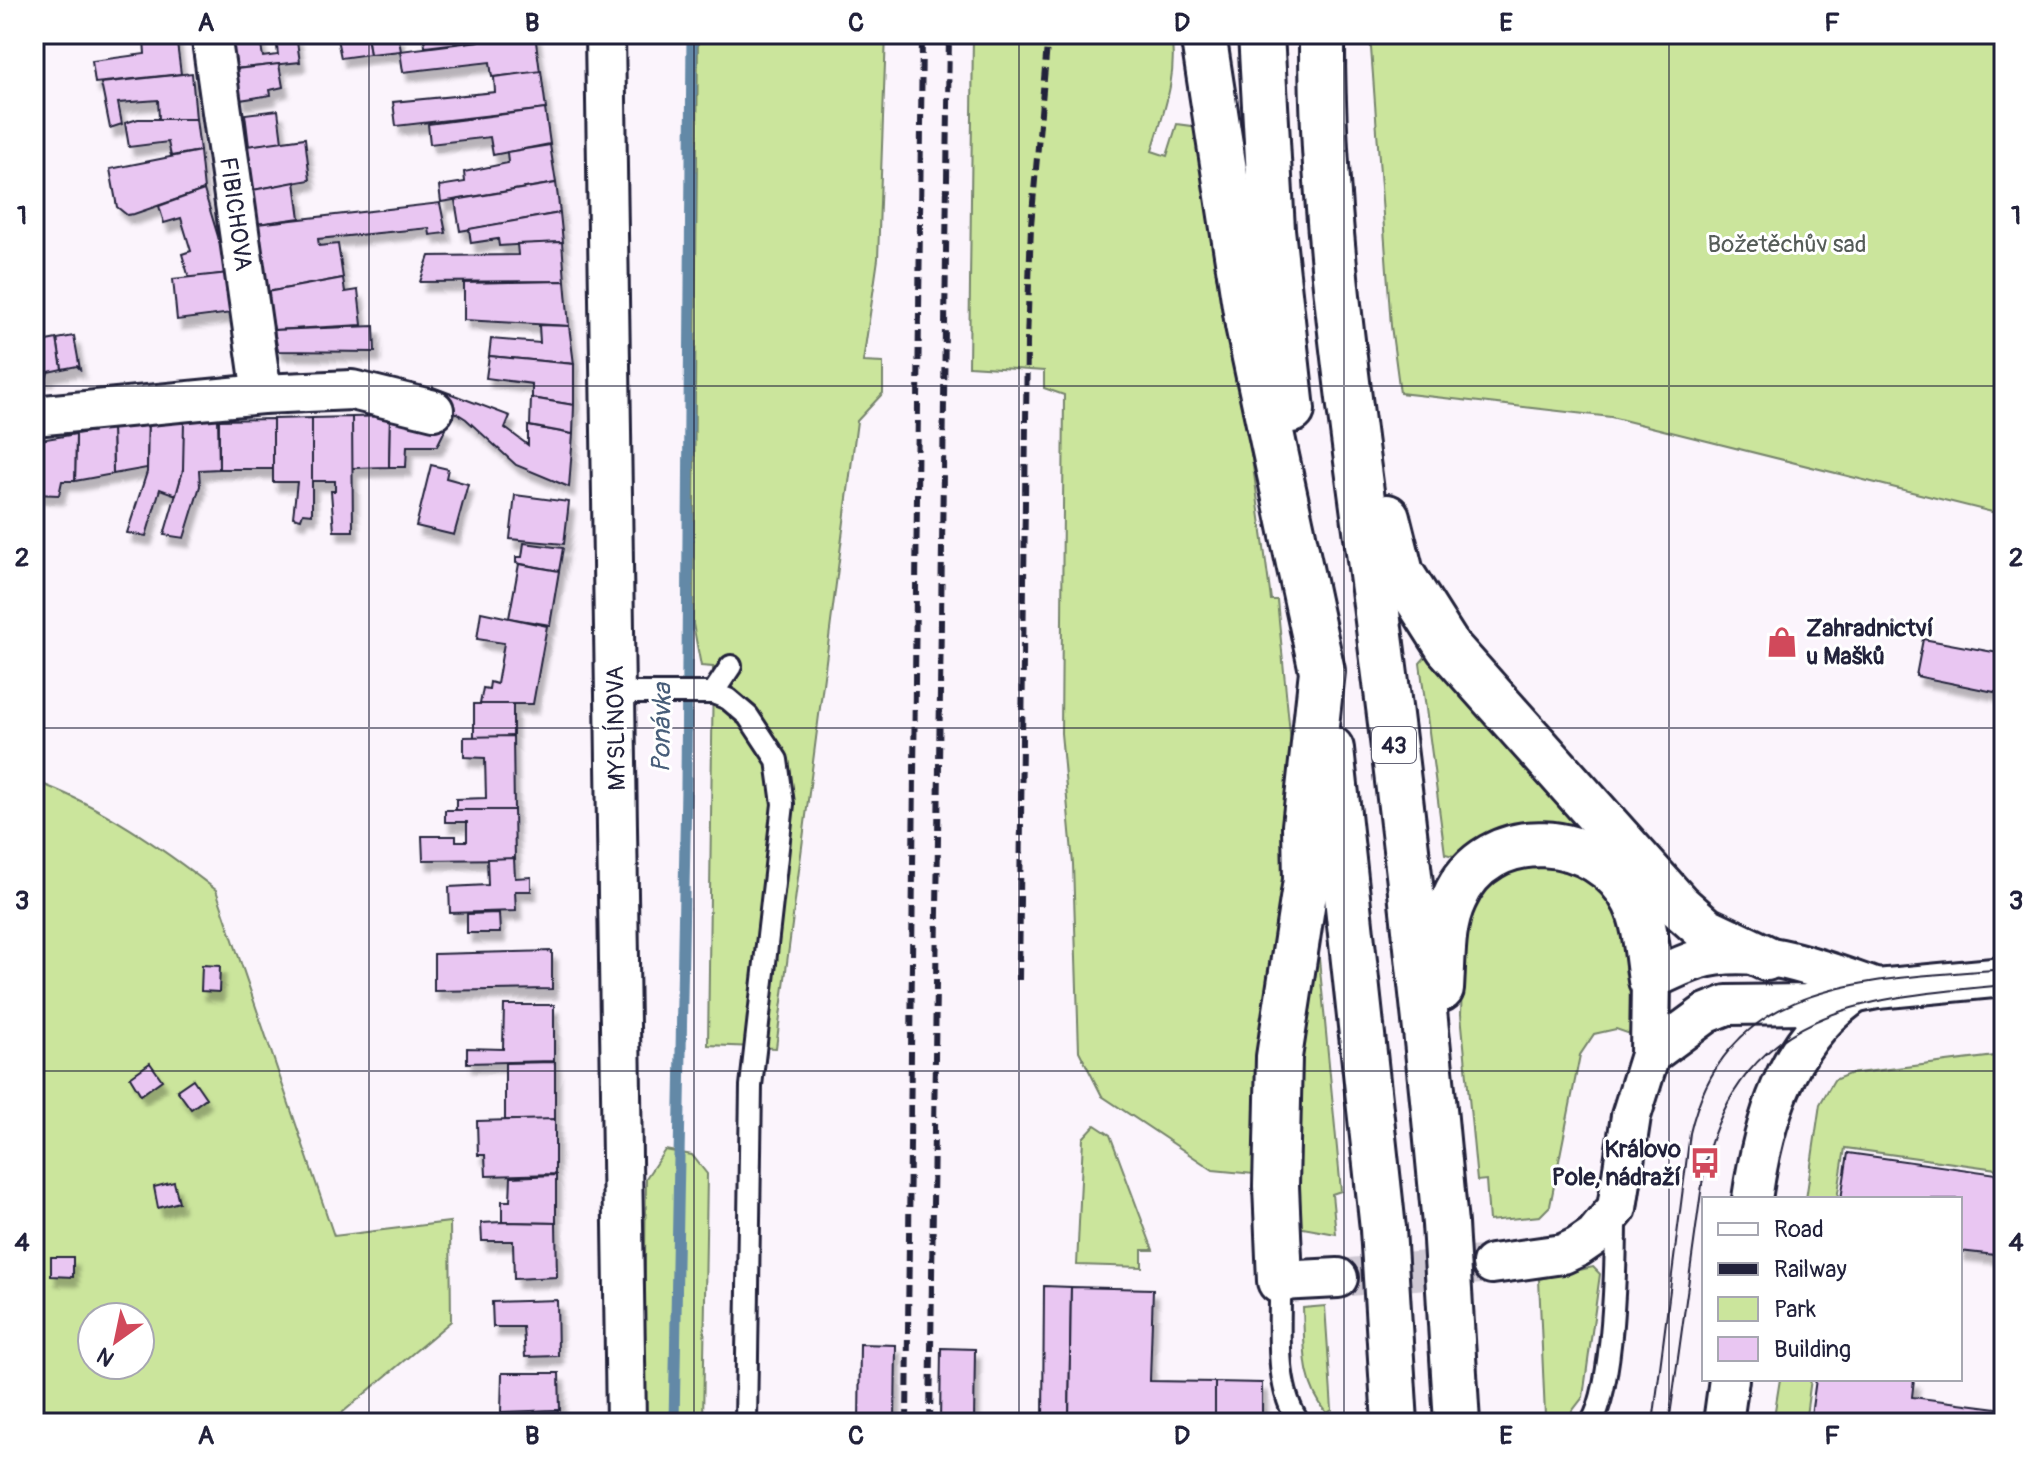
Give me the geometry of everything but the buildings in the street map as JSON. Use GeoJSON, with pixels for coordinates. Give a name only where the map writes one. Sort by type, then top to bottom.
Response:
{"type":"FeatureCollection","features":[{"type":"Feature","properties":{"kind":"highway"},"geometry":{"type":"LineString","coordinates":[[1203,34],[1248,325],[1322,671],[1305,826],[1306,880],[1279,1057],[1276,1139],[1280,1281]]}},
{"type":"Feature","properties":{"kind":"highway"},"geometry":{"type":"LineString","coordinates":[[1261,34],[1272,230],[1383,1229],[1395,1423]]}},
{"type":"Feature","properties":{"kind":"highway","name":"43"},"geometry":{"type":"LineString","coordinates":[[1322,34],[1329,179],[1349,396],[1391,718],[1433,1095],[1445,1224],[1457,1423]]}},
{"type":"Feature","properties":{"kind":"highway"},"geometry":{"type":"LineString","coordinates":[[1349,396],[1401,573],[1448,647],[1678,905],[1705,929],[1766,958]]}},
{"type":"Feature","properties":{"kind":"highway"},"geometry":{"type":"LineString","coordinates":[[1433,1095],[1449,910],[1475,868],[1502,850],[1530,842],[1555,844],[1582,852],[1603,865],[1635,902],[1642,922],[1651,980]]}},
{"type":"Feature","properties":{"kind":"street","name":"FIBICHOVA"},"geometry":{"type":"LineString","coordinates":[[211,34],[262,394]]}},
{"type":"Feature","properties":{"kind":"street","name":"MYSLÍNOVA"},"geometry":{"type":"LineString","coordinates":[[605,34],[633,693],[626,1423]]}},
{"type":"Feature","properties":{"kind":"street"},"geometry":{"type":"LineString","coordinates":[[34,416],[262,394],[352,390],[434,410]]}},
{"type":"Feature","properties":{"kind":"street"},"geometry":{"type":"LineString","coordinates":[[1492,1264],[1563,1254],[1594,1236],[1617,1208],[1633,1107],[1650,1055],[1651,980],[1700,959],[1766,958],[1802,963],[1864,993]]}},
{"type":"Feature","properties":{"kind":"street"},"geometry":{"type":"LineString","coordinates":[[1650,1055],[1707,1013],[1727,1005],[1762,1002],[1795,1005],[1864,993],[2004,977]]}},
{"type":"Feature","properties":{"kind":"street"},"geometry":{"type":"LineString","coordinates":[[1752,1197],[1763,1137],[1777,1093],[1827,1014],[1864,993]]}},
{"type":"Feature","properties":{"kind":"street"},"geometry":{"type":"LineString","coordinates":[[1280,1281],[1338,1278]]}},
{"type":"Feature","properties":{"kind":"street"},"geometry":{"type":"LineString","coordinates":[[1723,1423],[1729,1381]]}},
{"type":"Feature","properties":{"kind":"lane"},"geometry":{"type":"LineString","coordinates":[[713,693],[731,666]]}},
{"type":"Feature","properties":{"kind":"lane"},"geometry":{"type":"LineString","coordinates":[[633,693],[713,693],[728,699],[748,716],[777,760],[783,804],[751,1086],[746,1423]]}},
{"type":"Feature","properties":{"kind":"lane"},"geometry":{"type":"LineString","coordinates":[[1591,1423],[1601,1401],[1615,1274],[1617,1208]]}},
{"type":"Feature","properties":{"kind":"lane"},"geometry":{"type":"LineString","coordinates":[[1280,1281],[1282,1372],[1290,1409],[1299,1423]]}},
{"type":"Feature","properties":{"kind":"green space"},"geometry":{"type":"Polygon","coordinates":[[[698,34],[886,34],[878,259],[863,362],[883,363],[883,393],[857,421],[776,1048],[708,1045],[713,667],[701,666],[693,624],[698,34]]]}},
{"type":"Feature","properties":{"kind":"green space"},"geometry":{"type":"Polygon","coordinates":[[[973,34],[1171,34],[1171,79],[1152,151],[1167,156],[1177,124],[1199,127],[1242,384],[1271,600],[1277,600],[1292,754],[1264,1175],[1213,1170],[1102,1096],[1079,1051],[1073,864],[1061,733],[1064,395],[1044,388],[1044,371],[969,366],[973,34]]]}},
{"type":"Feature","properties":{"kind":"green space","name":"Božetěchův sad"},"geometry":{"type":"Polygon","coordinates":[[[1370,34],[2004,34],[2004,515],[1611,417],[1400,393],[1391,326],[1370,34]]]}},
{"type":"Feature","properties":{"kind":"green space"},"geometry":{"type":"Polygon","coordinates":[[[1427,655],[1575,821],[1568,825],[1527,824],[1458,857],[1445,854],[1420,663],[1427,655]]]}},
{"type":"Feature","properties":{"kind":"green space"},"geometry":{"type":"Polygon","coordinates":[[[34,781],[82,802],[129,828],[216,890],[334,1236],[450,1222],[451,1321],[330,1423],[34,1423],[34,781]]]}},
{"type":"Feature","properties":{"kind":"green space"},"geometry":{"type":"Polygon","coordinates":[[[1548,859],[1615,893],[1635,995],[1630,1034],[1616,1029],[1594,1034],[1580,1055],[1550,1206],[1540,1216],[1489,1221],[1486,1180],[1477,1181],[1461,1014],[1464,920],[1479,893],[1498,873],[1548,859]]]}},
{"type":"Feature","properties":{"kind":"green space"},"geometry":{"type":"Polygon","coordinates":[[[1318,948],[1341,1191],[1332,1194],[1336,1234],[1297,1227],[1295,1096],[1318,948]]]}},
{"type":"Feature","properties":{"kind":"green space"},"geometry":{"type":"Polygon","coordinates":[[[2004,1055],[2004,1170],[1845,1148],[1837,1197],[1806,1197],[1820,1104],[1834,1080],[1849,1074],[2004,1055]]]}},
{"type":"Feature","properties":{"kind":"green space"},"geometry":{"type":"Polygon","coordinates":[[[1095,1125],[1110,1135],[1153,1250],[1142,1250],[1142,1267],[1077,1265],[1083,1138],[1095,1125]]]}},
{"type":"Feature","properties":{"kind":"green space"},"geometry":{"type":"Polygon","coordinates":[[[665,1150],[692,1155],[707,1174],[703,1423],[643,1423],[646,1178],[665,1150]]]}},
{"type":"Feature","properties":{"kind":"green space"},"geometry":{"type":"Polygon","coordinates":[[[1593,1267],[1600,1274],[1583,1397],[1563,1423],[1508,1423],[1508,1418],[1545,1416],[1539,1279],[1593,1267]]]}},
{"type":"Feature","properties":{"kind":"green space"},"geometry":{"type":"Polygon","coordinates":[[[1325,1306],[1332,1410],[1327,1413],[1309,1376],[1303,1308],[1325,1306]]]}},
{"type":"Feature","properties":{"kind":"green space"},"geometry":{"type":"Polygon","coordinates":[[[1780,1381],[1811,1381],[1805,1423],[1773,1423],[1780,1381]]]}},
{"type":"Feature","properties":{"kind":"waterway","name":"Ponávka"},"geometry":{"type":"LineString","coordinates":[[674,1423],[686,786],[692,34]]}},
{"type":"Feature","properties":{"kind":"tunnel"},"geometry":{"type":"LineString","coordinates":[[1338,1278],[1492,1264]]}},
{"type":"Feature","properties":{"kind":"tram line"},"geometry":{"type":"LineString","coordinates":[[1653,1423],[1690,1133],[1709,1081],[1736,1042],[1771,1014],[1812,996],[1857,984],[1905,977],[2004,969]]}},
{"type":"Feature","properties":{"kind":"tram line"},"geometry":{"type":"LineString","coordinates":[[1669,1423],[1705,1163],[1724,1111],[1749,1071],[1781,1041],[1818,1020],[1860,1006],[1906,996],[2004,985]]}},
{"type":"Feature","properties":{"kind":"railway"},"geometry":{"type":"LineString","coordinates":[[907,1423],[922,34]]}},
{"type":"Feature","properties":{"kind":"railway"},"geometry":{"type":"LineString","coordinates":[[930,1423],[949,34]]}},
{"type":"Feature","properties":{"kind":"railway"},"geometry":{"type":"LineString","coordinates":[[1019,980],[1027,342],[1031,225],[1048,34]]}},
{"type":"Feature","properties":{"kind":"place","name":"Zahradnictví u Mašků"},"geometry":{"type":"Point","coordinates":[1782,642]}},
{"type":"Feature","properties":{"kind":"place","name":"Královo Pole, nádraží"},"geometry":{"type":"Point","coordinates":[1705,1163]}}]}
